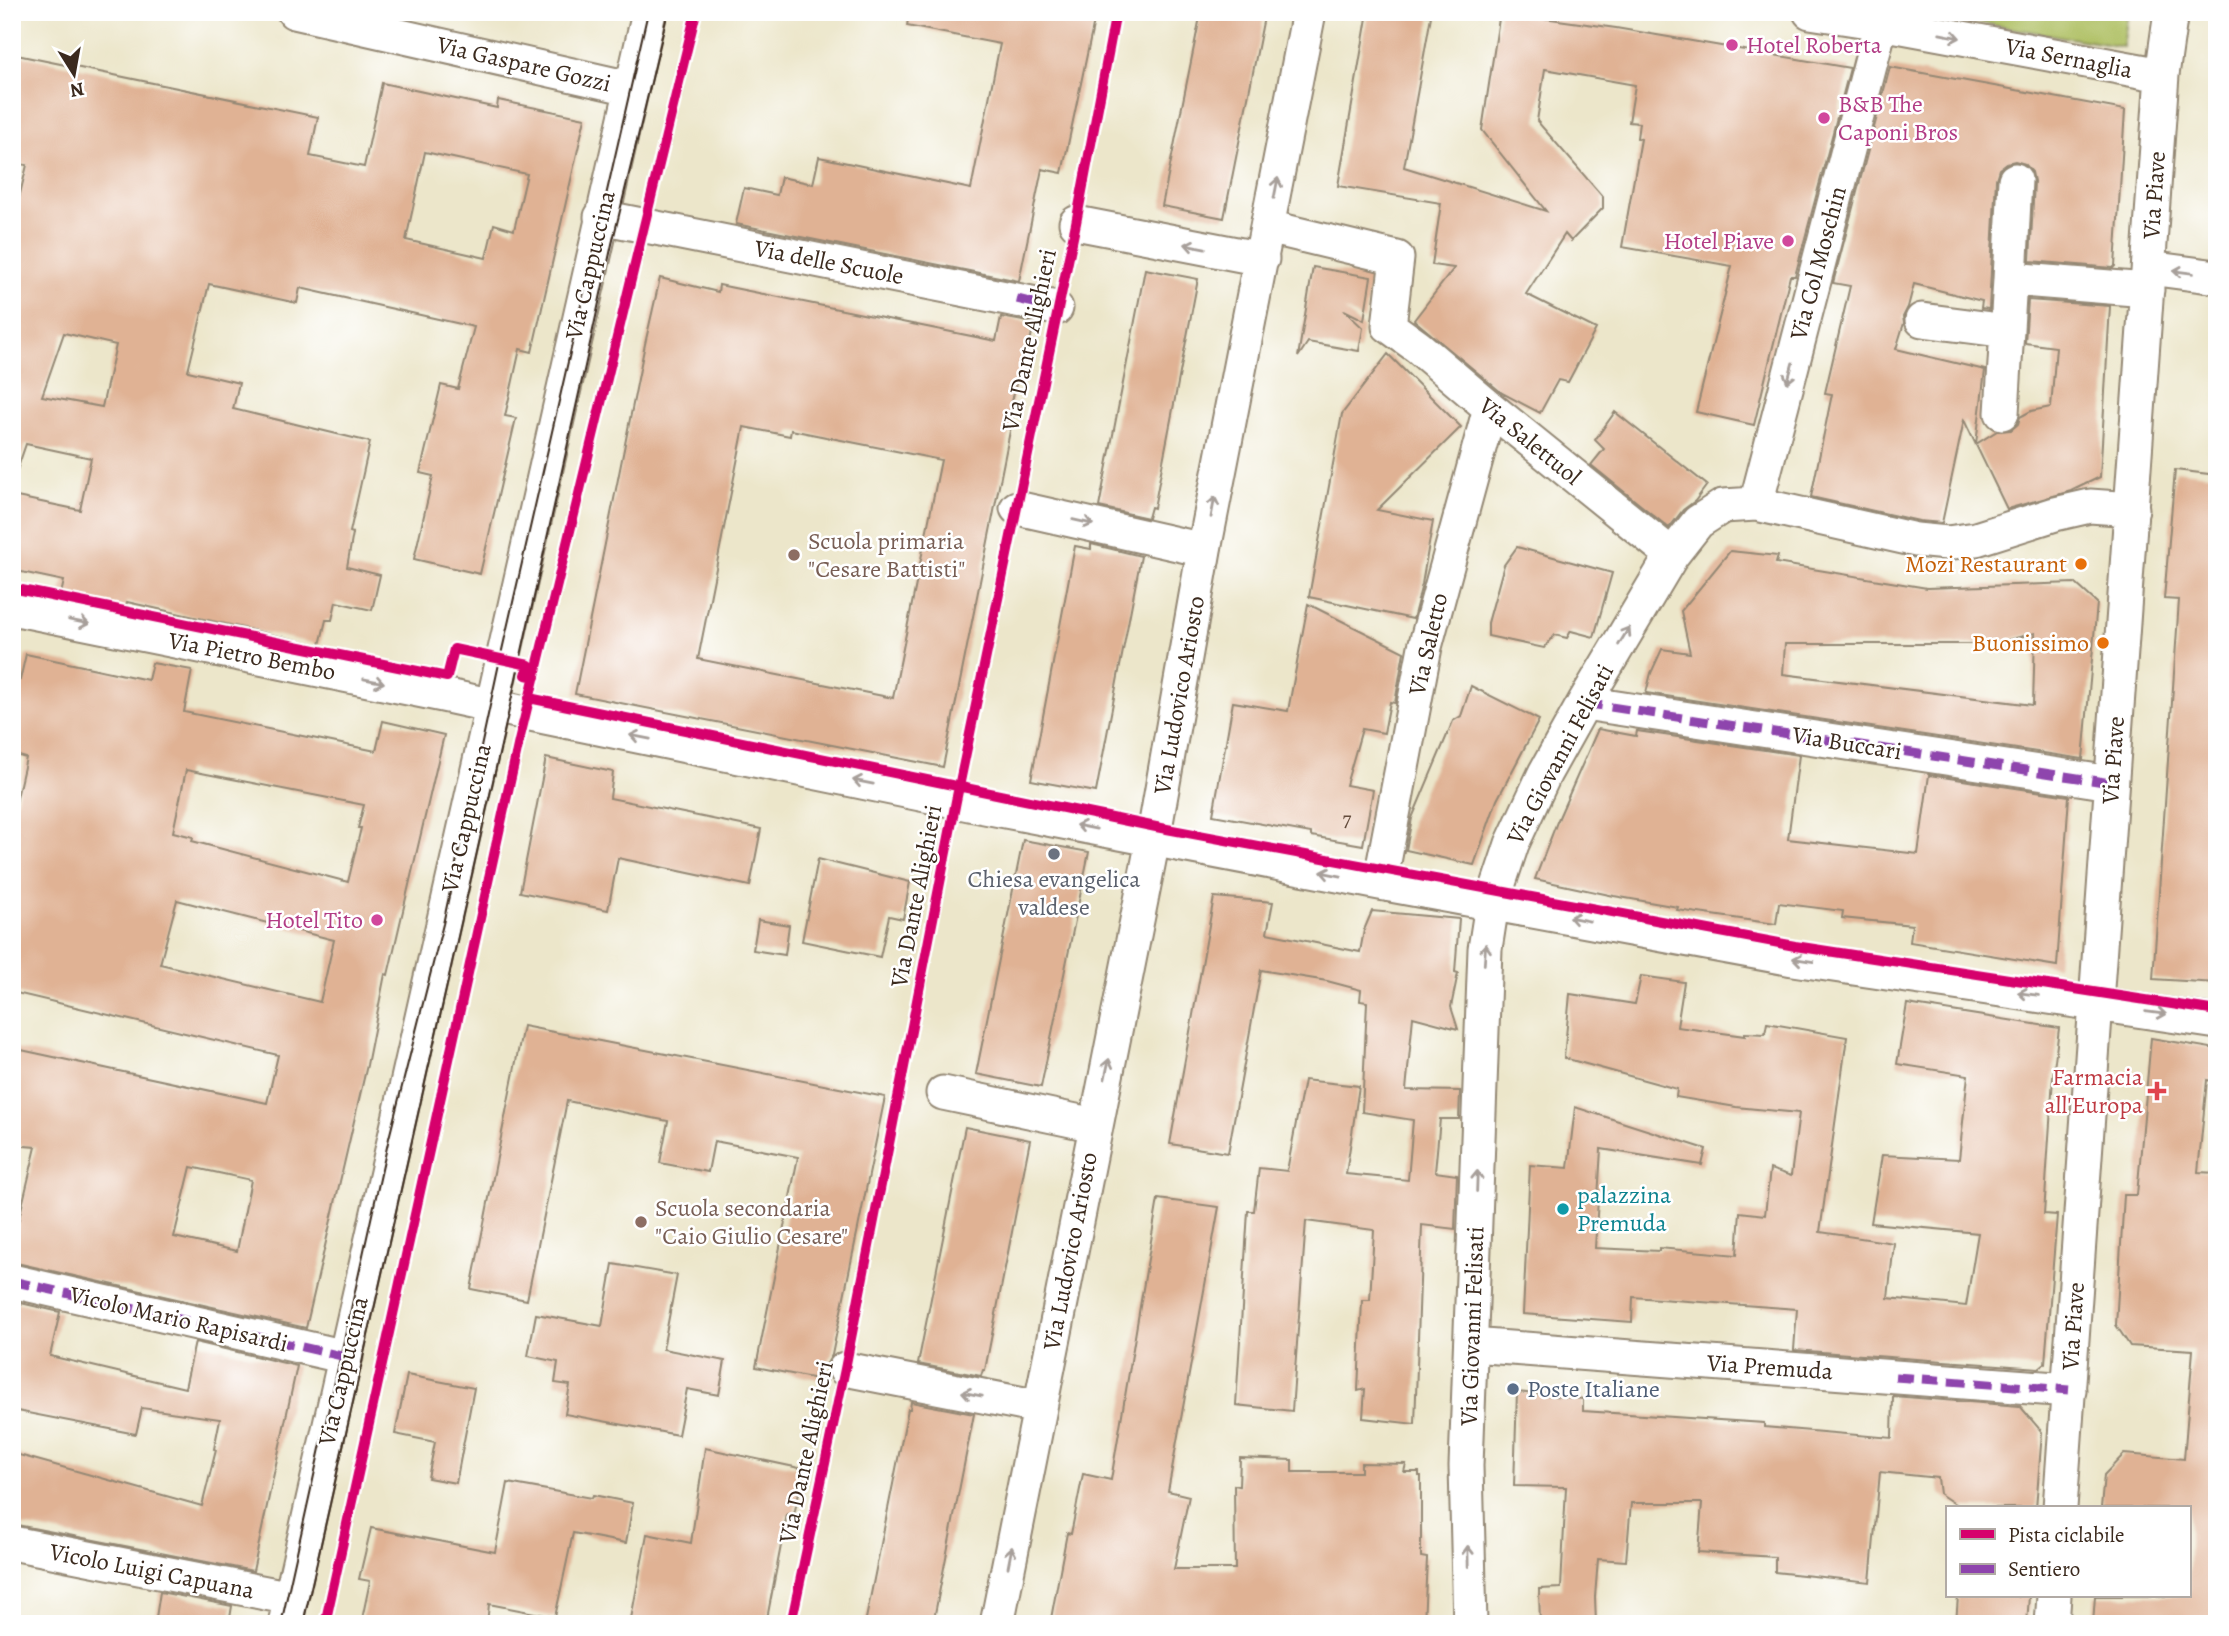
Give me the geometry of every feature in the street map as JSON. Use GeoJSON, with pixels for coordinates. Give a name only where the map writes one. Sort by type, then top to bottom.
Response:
{"type":"FeatureCollection","features":[{"type":"Feature","properties":{"kind":"street","name":"Via Gaspare Gozzi"},"geometry":{"type":"LineString","coordinates":[[295,12],[630,88]]}},
{"type":"Feature","properties":{"kind":"street","name":"Via Cappuccina"},"geometry":{"type":"LineString","coordinates":[[288,1611],[649,12]]}},
{"type":"Feature","properties":{"kind":"street","name":"Via Ludovico Ariosto"},"geometry":{"type":"LineString","coordinates":[[997,1624],[1153,840],[1204,550],[1309,12]]}},
{"type":"Feature","properties":{"kind":"street","name":"Via Sernaglia"},"geometry":{"type":"LineString","coordinates":[[1810,12],[1862,18],[2162,75]]}},
{"type":"Feature","properties":{"kind":"street","name":"Via Piave"},"geometry":{"type":"LineString","coordinates":[[2060,1506],[2162,75],[2171,12]]}},
{"type":"Feature","properties":{"kind":"street","name":"Via Col Moschin"},"geometry":{"type":"LineString","coordinates":[[1756,504],[1862,18]]}},
{"type":"Feature","properties":{"kind":"street"},"geometry":{"type":"LineString","coordinates":[[2002,412],[2015,180]]}},
{"type":"Feature","properties":{"kind":"street","name":"Via delle Scuole"},"geometry":{"type":"LineString","coordinates":[[601,216],[1056,308]]}},
{"type":"Feature","properties":{"kind":"street"},"geometry":{"type":"LineString","coordinates":[[1076,223],[1265,243]]}},
{"type":"Feature","properties":{"kind":"street","name":"Via Salettuol"},"geometry":{"type":"LineString","coordinates":[[1265,243],[1397,258],[1389,326],[1672,555]]}},
{"type":"Feature","properties":{"kind":"street"},"geometry":{"type":"LineString","coordinates":[[2010,279],[2217,277]]}},
{"type":"Feature","properties":{"kind":"street"},"geometry":{"type":"LineString","coordinates":[[1922,320],[2007,331]]}},
{"type":"Feature","properties":{"kind":"street","name":"Via Saletto"},"geometry":{"type":"LineString","coordinates":[[1380,883],[1425,647],[1490,408]]}},
{"type":"Feature","properties":{"kind":"street","name":"Via Giovanni Felisati"},"geometry":{"type":"LineString","coordinates":[[1470,1624],[1466,1466],[1485,949],[1492,904],[1512,844],[1545,773],[1584,703],[1672,555],[1698,522],[1723,506],[1756,504],[1916,540],[1947,543],[1976,540],[2090,506],[2132,509]]}},
{"type":"Feature","properties":{"kind":"street"},"geometry":{"type":"LineString","coordinates":[[1017,508],[1204,550]]}},
{"type":"Feature","properties":{"kind":"street","name":"Via Pietro Bembo"},"geometry":{"type":"LineString","coordinates":[[12,608],[1153,840],[1380,883],[1793,959],[2217,1022]]}},
{"type":"Feature","properties":{"kind":"street","name":"Via Buccari"},"geometry":{"type":"LineString","coordinates":[[1584,703],[2111,783]]}},
{"type":"Feature","properties":{"kind":"street"},"geometry":{"type":"LineString","coordinates":[[943,1093],[1095,1125]]}},
{"type":"Feature","properties":{"kind":"street","name":"Vicolo Mario Rapisardi"},"geometry":{"type":"LineString","coordinates":[[12,1281],[346,1357]]}},
{"type":"Feature","properties":{"kind":"street","name":"Via Premuda"},"geometry":{"type":"LineString","coordinates":[[1471,1345],[2069,1390]]}},
{"type":"Feature","properties":{"kind":"street"},"geometry":{"type":"LineString","coordinates":[[845,1369],[1039,1408]]}},
{"type":"Feature","properties":{"kind":"street","name":"Vicolo Luigi Capuana"},"geometry":{"type":"LineString","coordinates":[[12,1543],[288,1611]]}},
{"type":"Feature","properties":{"kind":"street"},"geometry":{"type":"LineString","coordinates":[[2052,1624],[2054,1598]]}},
{"type":"Feature","properties":{"kind":"green space"},"geometry":{"type":"Polygon","coordinates":[[[1965,12],[2128,12],[2123,47],[1964,22],[1965,12]]]}},
{"type":"Feature","properties":{"kind":"building"},"geometry":{"type":"Polygon","coordinates":[[[909,12],[1096,12],[1062,173],[1042,169],[1019,281],[736,224],[744,188],[777,195],[781,177],[813,184],[819,157],[971,189],[1000,44],[907,26],[909,12]]]}},
{"type":"Feature","properties":{"kind":"building"},"geometry":{"type":"Polygon","coordinates":[[[1201,12],[1265,12],[1224,218],[1162,206],[1201,12]]]}},
{"type":"Feature","properties":{"kind":"building"},"geometry":{"type":"Polygon","coordinates":[[[1368,12],[1409,12],[1431,16],[1404,167],[1546,211],[1482,130],[1500,12],[1616,28],[1850,68],[1795,276],[1790,276],[1754,425],[1696,412],[1732,266],[1622,247],[1641,139],[1637,138],[1639,123],[1629,122],[1635,85],[1545,69],[1537,121],[1603,197],[1603,208],[1571,241],[1565,234],[1526,294],[1596,329],[1568,382],[1558,380],[1540,413],[1502,393],[1414,320],[1454,268],[1432,265],[1441,203],[1338,186],[1368,12]]]}},
{"type":"Feature","properties":{"kind":"building"},"geometry":{"type":"Polygon","coordinates":[[[12,54],[318,117],[310,156],[364,167],[382,83],[497,108],[498,100],[585,118],[532,352],[520,349],[505,416],[516,418],[480,574],[414,559],[433,476],[420,473],[441,385],[458,389],[474,327],[300,288],[297,303],[209,284],[188,371],[239,383],[233,409],[370,442],[350,532],[353,533],[347,567],[380,575],[372,610],[336,602],[332,620],[326,620],[320,645],[127,602],[125,609],[61,594],[64,581],[12,570],[12,496],[80,510],[91,458],[26,444],[17,470],[12,469],[12,227],[27,165],[12,163],[12,54]],[[425,152],[406,240],[486,258],[494,224],[514,230],[527,174],[425,152]],[[64,333],[42,396],[102,407],[116,345],[64,333]]]}},
{"type":"Feature","properties":{"kind":"building"},"geometry":{"type":"Polygon","coordinates":[[[1890,67],[2125,110],[2115,266],[2113,268],[2030,261],[2034,181],[2032,172],[2025,164],[2015,161],[2007,163],[1999,169],[1996,179],[1989,309],[1981,308],[1982,301],[1914,284],[1896,349],[1985,370],[1976,444],[1997,431],[2011,430],[2018,424],[2020,417],[2031,411],[2051,407],[2056,347],[2025,343],[2028,300],[2110,306],[2100,477],[2071,491],[2007,509],[1964,420],[1942,523],[1919,521],[1811,497],[1832,394],[1825,393],[1850,286],[1833,283],[1890,67]]]}},
{"type":"Feature","properties":{"kind":"building"},"geometry":{"type":"Polygon","coordinates":[[[1313,267],[1371,277],[1364,320],[1344,310],[1363,328],[1359,351],[1308,342],[1298,357],[1313,267]]]}},
{"type":"Feature","properties":{"kind":"building"},"geometry":{"type":"Polygon","coordinates":[[[1145,269],[1198,279],[1154,508],[1151,507],[1148,518],[1099,507],[1145,269]]]}},
{"type":"Feature","properties":{"kind":"building","name":"Scuola primaria \"Cesare Battisti\""},"geometry":{"type":"Polygon","coordinates":[[[660,278],[718,292],[719,285],[996,341],[1001,317],[1034,323],[1028,351],[1023,350],[1009,416],[1013,416],[943,767],[575,694],[660,278]],[[744,427],[698,659],[893,698],[941,460],[791,430],[790,436],[744,427]]]}},
{"type":"Feature","properties":{"kind":"building"},"geometry":{"type":"Polygon","coordinates":[[[1388,354],[1461,427],[1377,510],[1433,521],[1413,619],[1309,597],[1342,414],[1388,354]]]}},
{"type":"Feature","properties":{"kind":"building"},"geometry":{"type":"Polygon","coordinates":[[[1615,412],[1707,485],[1669,528],[1591,465],[1604,449],[1595,440],[1615,412]]]}},
{"type":"Feature","properties":{"kind":"building"},"geometry":{"type":"Polygon","coordinates":[[[2175,470],[2217,475],[2217,983],[2153,979],[2179,600],[2164,599],[2175,470]]]}},
{"type":"Feature","properties":{"kind":"building"},"geometry":{"type":"Polygon","coordinates":[[[1091,544],[1141,556],[1096,792],[1031,780],[1075,546],[1091,549],[1091,544]]]}},
{"type":"Feature","properties":{"kind":"building"},"geometry":{"type":"Polygon","coordinates":[[[1517,547],[1612,573],[1594,637],[1571,631],[1567,638],[1555,635],[1544,648],[1488,636],[1488,623],[1504,565],[1517,547]]]}},
{"type":"Feature","properties":{"kind":"building"},"geometry":{"type":"Polygon","coordinates":[[[1730,551],[1778,556],[1776,563],[1927,588],[2075,583],[2097,603],[2083,759],[1646,693],[1651,673],[1662,649],[1690,653],[1681,611],[1730,551]],[[2035,633],[1992,644],[1785,644],[1783,674],[2033,705],[2035,633]]]}},
{"type":"Feature","properties":{"kind":"building"},"geometry":{"type":"Polygon","coordinates":[[[1308,604],[1404,652],[1395,703],[1390,702],[1384,733],[1362,729],[1346,785],[1373,790],[1363,845],[1213,815],[1233,702],[1288,711],[1308,604]]]}},
{"type":"Feature","properties":{"kind":"building"},"geometry":{"type":"Polygon","coordinates":[[[26,654],[148,680],[152,663],[192,670],[184,712],[376,751],[383,721],[444,735],[388,975],[385,974],[367,1065],[306,1328],[12,1262],[12,1248],[36,1147],[12,1145],[12,1048],[267,1103],[278,1055],[12,992],[12,820],[26,758],[12,754],[12,678],[20,680],[26,654]],[[186,770],[173,832],[193,837],[192,841],[348,882],[364,805],[186,770]],[[177,900],[160,964],[320,1002],[334,940],[177,900]],[[191,1167],[174,1237],[237,1251],[251,1180],[191,1167]]]}},
{"type":"Feature","properties":{"kind":"building"},"geometry":{"type":"Polygon","coordinates":[[[1471,686],[1539,720],[1497,800],[1474,865],[1406,850],[1412,818],[1453,721],[1461,716],[1471,686]]]}},
{"type":"Feature","properties":{"kind":"building"},"geometry":{"type":"Polygon","coordinates":[[[1598,729],[1636,736],[1637,731],[1799,755],[1788,839],[1918,854],[1929,775],[2069,796],[2057,966],[1910,942],[1912,925],[1842,918],[1843,911],[1779,903],[1776,924],[1677,910],[1678,907],[1535,879],[1598,729]]]}},
{"type":"Feature","properties":{"kind":"building"},"geometry":{"type":"Polygon","coordinates":[[[546,758],[613,772],[610,798],[761,829],[750,886],[618,858],[608,910],[520,892],[546,758]]]}},
{"type":"Feature","properties":{"kind":"building"},"geometry":{"type":"Polygon","coordinates":[[[1023,840],[1089,852],[1041,1087],[976,1074],[1023,840]]]}},
{"type":"Feature","properties":{"kind":"building"},"geometry":{"type":"Polygon","coordinates":[[[818,859],[910,882],[903,919],[889,916],[880,957],[802,941],[818,859]]]}},
{"type":"Feature","properties":{"kind":"building"},"geometry":{"type":"Polygon","coordinates":[[[1214,897],[1273,902],[1267,933],[1360,952],[1364,930],[1372,911],[1459,919],[1455,972],[1458,973],[1451,1007],[1458,1029],[1413,1017],[1406,1090],[1460,1091],[1459,1119],[1440,1119],[1435,1172],[1457,1175],[1455,1229],[1422,1225],[1415,1424],[1363,1418],[1365,1389],[1358,1391],[1362,1300],[1370,1300],[1374,1230],[1306,1221],[1292,1411],[1236,1405],[1248,1211],[1254,1211],[1259,1168],[1287,1171],[1304,1080],[1359,1086],[1346,1174],[1408,1180],[1413,1120],[1362,1112],[1367,1002],[1360,1001],[1361,990],[1327,981],[1261,970],[1228,1153],[1170,1144],[1214,897]]]}},
{"type":"Feature","properties":{"kind":"building"},"geometry":{"type":"Polygon","coordinates":[[[758,920],[789,925],[785,955],[753,950],[758,920]]]}},
{"type":"Feature","properties":{"kind":"building"},"geometry":{"type":"Polygon","coordinates":[[[1641,976],[1684,982],[1677,1027],[1745,1036],[1745,1033],[1765,1034],[1767,1023],[1847,1037],[1820,1232],[1894,1243],[1888,1298],[1966,1306],[1978,1233],[1871,1223],[1882,1155],[1959,1159],[1968,1075],[1897,1064],[1907,1004],[2059,1028],[2044,1214],[2057,1215],[2045,1363],[2039,1368],[1794,1350],[1797,1309],[1633,1297],[1632,1322],[1523,1314],[1530,1165],[1568,1168],[1575,1107],[1706,1149],[1702,1165],[1601,1149],[1595,1248],[1659,1251],[1659,1248],[1737,1255],[1740,1212],[1765,1215],[1770,1169],[1791,1176],[1799,1113],[1736,1107],[1676,1097],[1677,1089],[1564,1058],[1570,994],[1635,1004],[1641,976]]]}},
{"type":"Feature","properties":{"kind":"building"},"geometry":{"type":"Polygon","coordinates":[[[523,1026],[885,1097],[832,1355],[826,1365],[827,1381],[756,1367],[798,1157],[714,1141],[708,1172],[660,1163],[668,1121],[567,1101],[527,1300],[471,1289],[523,1026]]]}},
{"type":"Feature","properties":{"kind":"building"},"geometry":{"type":"Polygon","coordinates":[[[2151,1038],[2217,1049],[2217,1082],[2207,1080],[2198,1172],[2217,1173],[2217,1624],[2093,1624],[2095,1598],[2190,1598],[2190,1506],[2101,1506],[2104,1475],[2124,1454],[2184,1459],[2193,1350],[2130,1346],[2116,1325],[2124,1195],[2137,1195],[2151,1038]]]}},
{"type":"Feature","properties":{"kind":"building"},"geometry":{"type":"Polygon","coordinates":[[[965,1127],[1030,1140],[985,1370],[981,1376],[918,1364],[965,1127]]]}},
{"type":"Feature","properties":{"kind":"building"},"geometry":{"type":"Polygon","coordinates":[[[1158,1199],[1219,1207],[1168,1491],[1189,1496],[1174,1569],[1235,1569],[1234,1485],[1239,1486],[1240,1458],[1292,1460],[1292,1472],[1361,1472],[1361,1463],[1406,1464],[1404,1472],[1419,1472],[1421,1476],[1421,1557],[1427,1558],[1424,1624],[1050,1624],[1067,1533],[1071,1534],[1083,1474],[1111,1480],[1158,1199]]]}},
{"type":"Feature","properties":{"kind":"building"},"geometry":{"type":"Polygon","coordinates":[[[613,1264],[677,1275],[663,1349],[725,1361],[719,1395],[687,1389],[678,1435],[565,1414],[570,1385],[555,1383],[558,1362],[528,1356],[536,1314],[602,1326],[613,1264]]]}},
{"type":"Feature","properties":{"kind":"building"},"geometry":{"type":"Polygon","coordinates":[[[12,1301],[60,1312],[50,1356],[185,1388],[195,1342],[297,1366],[253,1571],[12,1524],[12,1453],[202,1506],[216,1450],[214,1449],[220,1419],[142,1408],[136,1434],[12,1410],[12,1301]]]}},
{"type":"Feature","properties":{"kind":"building"},"geometry":{"type":"Polygon","coordinates":[[[407,1375],[474,1388],[456,1483],[428,1478],[435,1442],[395,1434],[407,1375]]]}},
{"type":"Feature","properties":{"kind":"building"},"geometry":{"type":"Polygon","coordinates":[[[1517,1392],[1583,1399],[1583,1411],[1764,1423],[1764,1427],[1892,1438],[1893,1396],[2020,1406],[2042,1432],[2036,1506],[1958,1506],[1940,1494],[1938,1478],[1880,1472],[1870,1582],[1775,1572],[1775,1557],[1698,1552],[1702,1503],[1631,1503],[1626,1561],[1598,1559],[1596,1624],[1540,1624],[1539,1589],[1561,1588],[1566,1487],[1514,1486],[1517,1392]]]}},
{"type":"Feature","properties":{"kind":"building"},"geometry":{"type":"Polygon","coordinates":[[[911,1402],[974,1414],[933,1624],[865,1624],[908,1409],[911,1402]]]}},
{"type":"Feature","properties":{"kind":"building"},"geometry":{"type":"Polygon","coordinates":[[[705,1448],[804,1469],[794,1515],[787,1514],[766,1624],[630,1624],[647,1534],[691,1543],[705,1448]]]}},
{"type":"Feature","properties":{"kind":"building"},"geometry":{"type":"Polygon","coordinates":[[[508,1483],[633,1503],[626,1543],[573,1533],[555,1617],[489,1604],[487,1624],[361,1624],[370,1581],[359,1579],[371,1528],[495,1552],[508,1483]]]}},
{"type":"Feature","properties":{"kind":"building"},"geometry":{"type":"Polygon","coordinates":[[[160,1592],[232,1606],[229,1624],[155,1624],[160,1592]]]}},
{"type":"Feature","properties":{"kind":"building"},"geometry":{"type":"Polygon","coordinates":[[[1958,1598],[2029,1598],[2027,1624],[1956,1624],[1958,1598]]]}},
{"type":"Feature","properties":{"kind":"tram line"},"geometry":{"type":"LineString","coordinates":[[281,1624],[389,1138],[443,924],[500,659],[648,12]]}},
{"type":"Feature","properties":{"kind":"tram line"},"geometry":{"type":"LineString","coordinates":[[303,1624],[612,244],[668,12]]}},
{"type":"Feature","properties":{"kind":"marked path"},"geometry":{"type":"LineString","coordinates":[[1017,299],[1056,308]]}},
{"type":"Feature","properties":{"kind":"marked path"},"geometry":{"type":"LineString","coordinates":[[1584,703],[2111,783]]}},
{"type":"Feature","properties":{"kind":"marked path"},"geometry":{"type":"LineString","coordinates":[[12,1281],[346,1357]]}},
{"type":"Feature","properties":{"kind":"marked path"},"geometry":{"type":"LineString","coordinates":[[1895,1377],[2069,1390]]}},
{"type":"Feature","properties":{"kind":"cycle path"},"geometry":{"type":"LineString","coordinates":[[325,1624],[519,741],[696,12]]}},
{"type":"Feature","properties":{"kind":"cycle path","name":"Via Dante Alighieri"},"geometry":{"type":"LineString","coordinates":[[791,1624],[845,1369],[956,801],[1076,223],[1116,12]]}},
{"type":"Feature","properties":{"kind":"cycle path"},"geometry":{"type":"LineString","coordinates":[[12,588],[447,677],[454,649],[529,665],[526,675],[535,677]]}},
{"type":"Feature","properties":{"kind":"cycle path"},"geometry":{"type":"LineString","coordinates":[[529,698],[1156,827],[1795,946],[2217,1011]]}},
{"type":"Feature","properties":{"kind":"place","name":"Hotel Roberta"},"geometry":{"type":"Point","coordinates":[1732,45]}},
{"type":"Feature","properties":{"kind":"place","name":"B&B The Caponi Bros"},"geometry":{"type":"Point","coordinates":[1824,118]}},
{"type":"Feature","properties":{"kind":"place","name":"Hotel Piave"},"geometry":{"type":"Point","coordinates":[1788,241]}},
{"type":"Feature","properties":{"kind":"place","name":"Scuola primaria \"Cesare Battisti\""},"geometry":{"type":"Point","coordinates":[794,555]}},
{"type":"Feature","properties":{"kind":"place","name":"Mozi Restaurant"},"geometry":{"type":"Point","coordinates":[2081,564]}},
{"type":"Feature","properties":{"kind":"place","name":"Buonissimo"},"geometry":{"type":"Point","coordinates":[2103,643]}},
{"type":"Feature","properties":{"kind":"place","name":"Chiesa evangelica valdese"},"geometry":{"type":"Point","coordinates":[1054,854]}},
{"type":"Feature","properties":{"kind":"place","name":"Hotel Tito"},"geometry":{"type":"Point","coordinates":[377,920]}},
{"type":"Feature","properties":{"kind":"place","name":"Farmacia all'Europa"},"geometry":{"type":"Point","coordinates":[2157,1091]}},
{"type":"Feature","properties":{"kind":"place","name":"palazzina Premuda"},"geometry":{"type":"Point","coordinates":[1563,1209]}},
{"type":"Feature","properties":{"kind":"place","name":"Scuola secondaria \"Caio Giulio Cesare\""},"geometry":{"type":"Point","coordinates":[641,1222]}},
{"type":"Feature","properties":{"kind":"place","name":"Poste Italiane"},"geometry":{"type":"Point","coordinates":[1513,1389]}}]}
